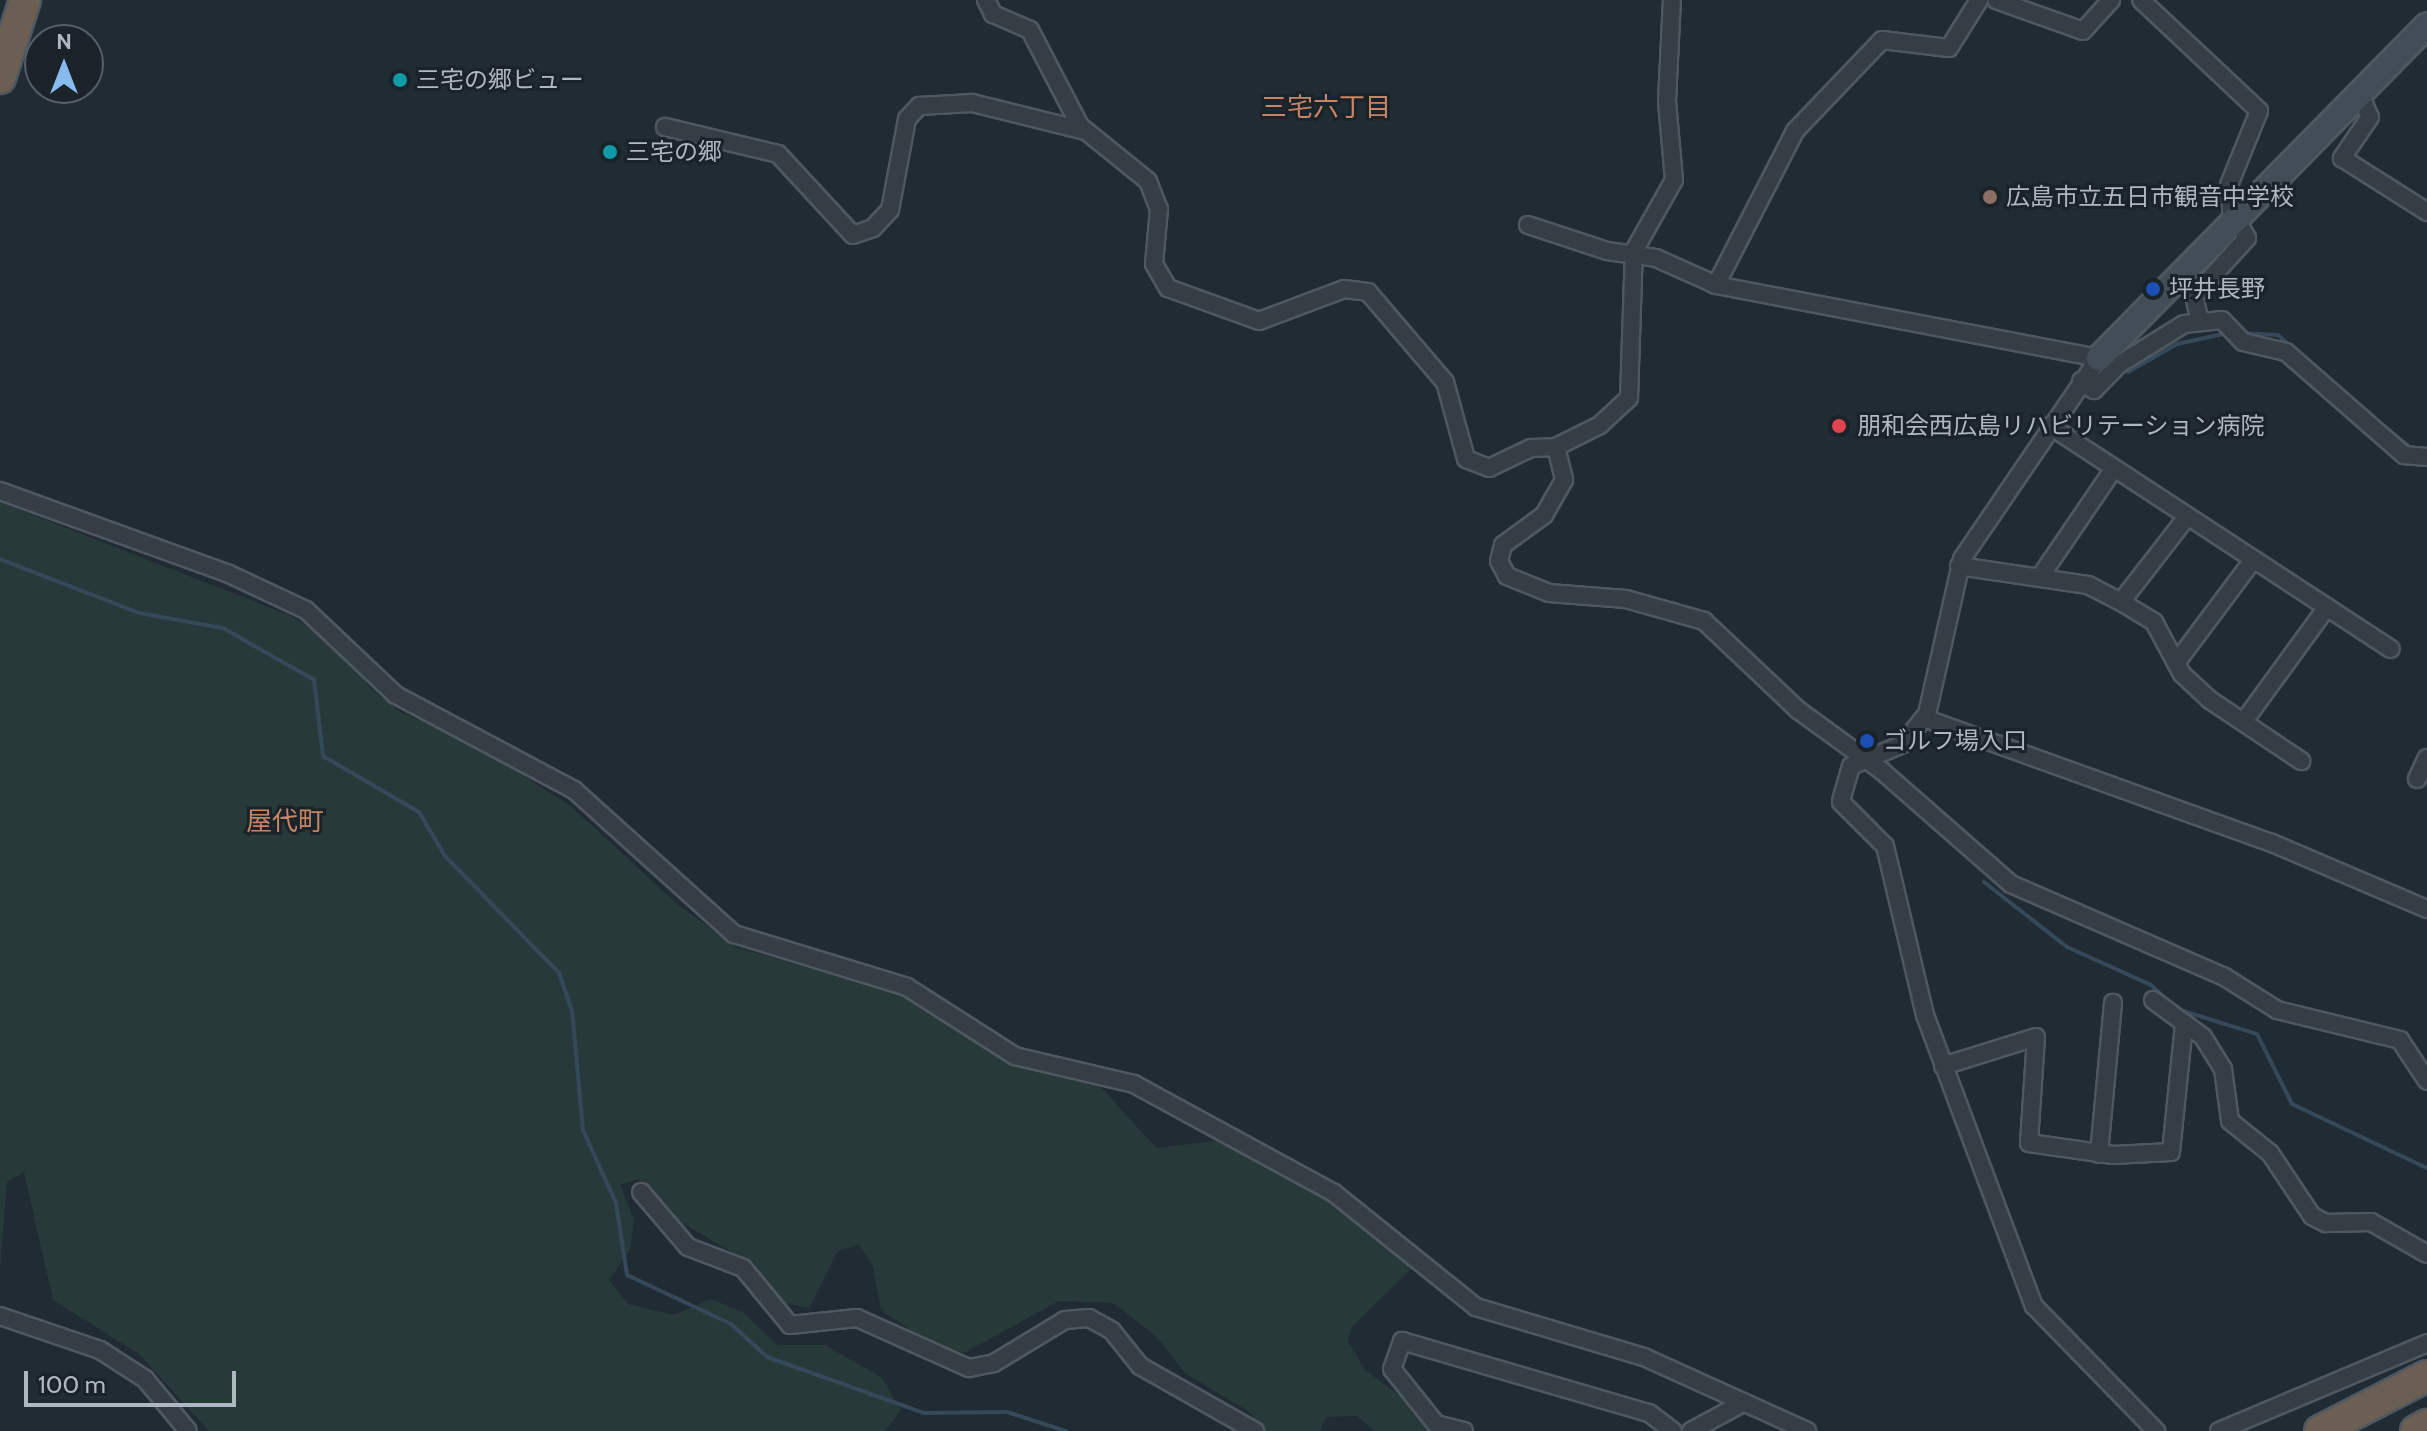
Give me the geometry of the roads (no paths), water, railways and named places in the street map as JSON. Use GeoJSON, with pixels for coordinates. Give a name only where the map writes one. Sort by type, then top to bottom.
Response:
{"type":"FeatureCollection","features":[{"type":"Feature","properties":{"kind":"highway"},"geometry":{"type":"LineString","coordinates":[[0,78],[25,2]]}},
{"type":"Feature","properties":{"kind":"highway"},"geometry":{"type":"LineString","coordinates":[[2320,1431],[2427,1376]]}},
{"type":"Feature","properties":{"kind":"highway"},"geometry":{"type":"LineString","coordinates":[[2416,1431],[2427,1425]]}},
{"type":"Feature","properties":{"kind":"street"},"geometry":{"type":"LineString","coordinates":[[986,0],[993,14],[1026,25],[1086,131]]}},
{"type":"Feature","properties":{"kind":"street"},"geometry":{"type":"LineString","coordinates":[[665,127],[778,154],[853,235],[873,228],[890,210],[907,119],[919,106],[972,103],[1086,131],[1124,156],[1153,190],[1154,264],[1168,288],[1259,321],[1344,289],[1368,292],[1445,382],[1466,459],[1489,468],[1531,448],[1556,447],[1600,425],[1629,398],[1633,256],[1674,180],[1667,84],[1672,0]]}},
{"type":"Feature","properties":{"kind":"street"},"geometry":{"type":"LineString","coordinates":[[1716,285],[1795,131],[1882,40],[1949,48],[1979,0]]}},
{"type":"Feature","properties":{"kind":"street"},"geometry":{"type":"LineString","coordinates":[[1996,0],[2083,31],[2111,0]]}},
{"type":"Feature","properties":{"kind":"street"},"geometry":{"type":"LineString","coordinates":[[2141,0],[2259,111],[2229,185],[2238,220],[2247,238],[2194,296],[2200,322]]}},
{"type":"Feature","properties":{"kind":"street"},"geometry":{"type":"LineString","coordinates":[[2148,1428],[2034,1306],[1943,1066],[1885,846],[1841,802],[1845,776],[1866,758],[1903,744],[1924,718],[1959,566],[2081,381],[2099,358],[2427,25]]}},
{"type":"Feature","properties":{"kind":"street"},"geometry":{"type":"LineString","coordinates":[[2360,94],[2370,117],[2342,158],[2427,212]]}},
{"type":"Feature","properties":{"kind":"street"},"geometry":{"type":"LineString","coordinates":[[1528,225],[1716,285],[2099,358]]}},
{"type":"Feature","properties":{"kind":"street"},"geometry":{"type":"LineString","coordinates":[[2081,381],[2094,390],[2128,358],[2200,322],[2222,320],[2243,342],[2286,352],[2351,414],[2422,457]]}},
{"type":"Feature","properties":{"kind":"street"},"geometry":{"type":"LineString","coordinates":[[2050,426],[2391,649]]}},
{"type":"Feature","properties":{"kind":"street"},"geometry":{"type":"LineString","coordinates":[[1556,447],[1564,480],[1544,515],[1505,542],[1499,561],[1507,576],[1549,593],[1626,599],[1704,621],[1798,710],[1866,758],[2011,884],[2223,976],[2277,1010],[2400,1040],[2427,1081]]}},
{"type":"Feature","properties":{"kind":"street"},"geometry":{"type":"LineString","coordinates":[[2040,577],[2113,470]]}},
{"type":"Feature","properties":{"kind":"street"},"geometry":{"type":"LineString","coordinates":[[0,491],[227,573],[306,610],[396,695],[574,790],[734,934],[907,987],[1015,1056],[1134,1084],[1334,1193],[1476,1307],[1644,1357],[1739,1405],[1807,1431]]}},
{"type":"Feature","properties":{"kind":"street"},"geometry":{"type":"LineString","coordinates":[[2121,602],[2187,517]]}},
{"type":"Feature","properties":{"kind":"street"},"geometry":{"type":"LineString","coordinates":[[2176,663],[2253,560]]}},
{"type":"Feature","properties":{"kind":"street"},"geometry":{"type":"LineString","coordinates":[[1959,566],[2088,585],[2121,602],[2154,622],[2176,663],[2210,700],[2301,761]]}},
{"type":"Feature","properties":{"kind":"street"},"geometry":{"type":"LineString","coordinates":[[2244,721],[2327,607]]}},
{"type":"Feature","properties":{"kind":"street"},"geometry":{"type":"LineString","coordinates":[[1924,718],[2272,843],[2427,909]]}},
{"type":"Feature","properties":{"kind":"street"},"geometry":{"type":"LineString","coordinates":[[2417,779],[2427,758]]}},
{"type":"Feature","properties":{"kind":"street"},"geometry":{"type":"LineString","coordinates":[[2153,1000],[2184,1023],[2223,1069],[2233,1126],[2270,1153],[2312,1216],[2326,1223],[2371,1222],[2427,1254]]}},
{"type":"Feature","properties":{"kind":"street"},"geometry":{"type":"LineString","coordinates":[[2099,1154],[2113,1003]]}},
{"type":"Feature","properties":{"kind":"street"},"geometry":{"type":"LineString","coordinates":[[1943,1066],[2036,1037],[2029,1143],[2099,1154],[2171,1152],[2184,1023]]}},
{"type":"Feature","properties":{"kind":"street"},"geometry":{"type":"LineString","coordinates":[[641,1192],[688,1247],[743,1268],[790,1325],[857,1318],[969,1368],[994,1363],[1065,1320],[1089,1318],[1112,1331],[1140,1366],[1255,1431]]}},
{"type":"Feature","properties":{"kind":"street"},"geometry":{"type":"LineString","coordinates":[[0,1316],[100,1350],[145,1379],[188,1431]]}},
{"type":"Feature","properties":{"kind":"street"},"geometry":{"type":"LineString","coordinates":[[1464,1431],[1436,1424],[1392,1369],[1402,1341],[1649,1413],[1673,1431]]}},
{"type":"Feature","properties":{"kind":"street"},"geometry":{"type":"LineString","coordinates":[[2219,1431],[2427,1343]]}},
{"type":"Feature","properties":{"kind":"street"},"geometry":{"type":"LineString","coordinates":[[1691,1431],[1739,1405]]}},
{"type":"Feature","properties":{"kind":"waterway"},"geometry":{"type":"LineString","coordinates":[[2128,372],[2177,344],[2228,333]]}},
{"type":"Feature","properties":{"kind":"waterway"},"geometry":{"type":"LineString","coordinates":[[2241,333],[2278,335],[2297,352]]}},
{"type":"Feature","properties":{"kind":"waterway"},"geometry":{"type":"LineString","coordinates":[[2364,410],[2416,452]]}},
{"type":"Feature","properties":{"kind":"waterway"},"geometry":{"type":"LineString","coordinates":[[0,559],[139,613],[223,628],[314,680],[323,756],[419,812],[445,856],[559,973],[572,1010],[583,1130],[616,1203],[627,1275],[731,1324],[767,1357],[924,1413],[1007,1412],[1066,1431]]}},
{"type":"Feature","properties":{"kind":"waterway"},"geometry":{"type":"LineString","coordinates":[[1984,882],[2067,947],[2151,985],[2177,1009],[2257,1034],[2292,1104],[2427,1168]]}},
{"type":"Feature","properties":{"kind":"place","name":"三宅の郷ビュー"},"geometry":{"type":"Point","coordinates":[400,80]}},
{"type":"Feature","properties":{"kind":"place","name":"三宅の郷"},"geometry":{"type":"Point","coordinates":[610,152]}},
{"type":"Feature","properties":{"kind":"place","name":"広島市立五日市観音中学校"},"geometry":{"type":"Point","coordinates":[1990,197]}},
{"type":"Feature","properties":{"kind":"place","name":"坪井長野"},"geometry":{"type":"Point","coordinates":[2153,289]}},
{"type":"Feature","properties":{"kind":"place","name":"朋和会西広島リハビリテーション病院"},"geometry":{"type":"Point","coordinates":[1839,426]}},
{"type":"Feature","properties":{"kind":"place","name":"ゴルフ場入口"},"geometry":{"type":"Point","coordinates":[1867,741]}},
{"type":"Feature","properties":{"kind":"district","name":"三宅六丁目"},"geometry":{"type":"Point","coordinates":[1326,108]}},
{"type":"Feature","properties":{"kind":"district","name":"屋代町"},"geometry":{"type":"Point","coordinates":[285,822]}}]}
